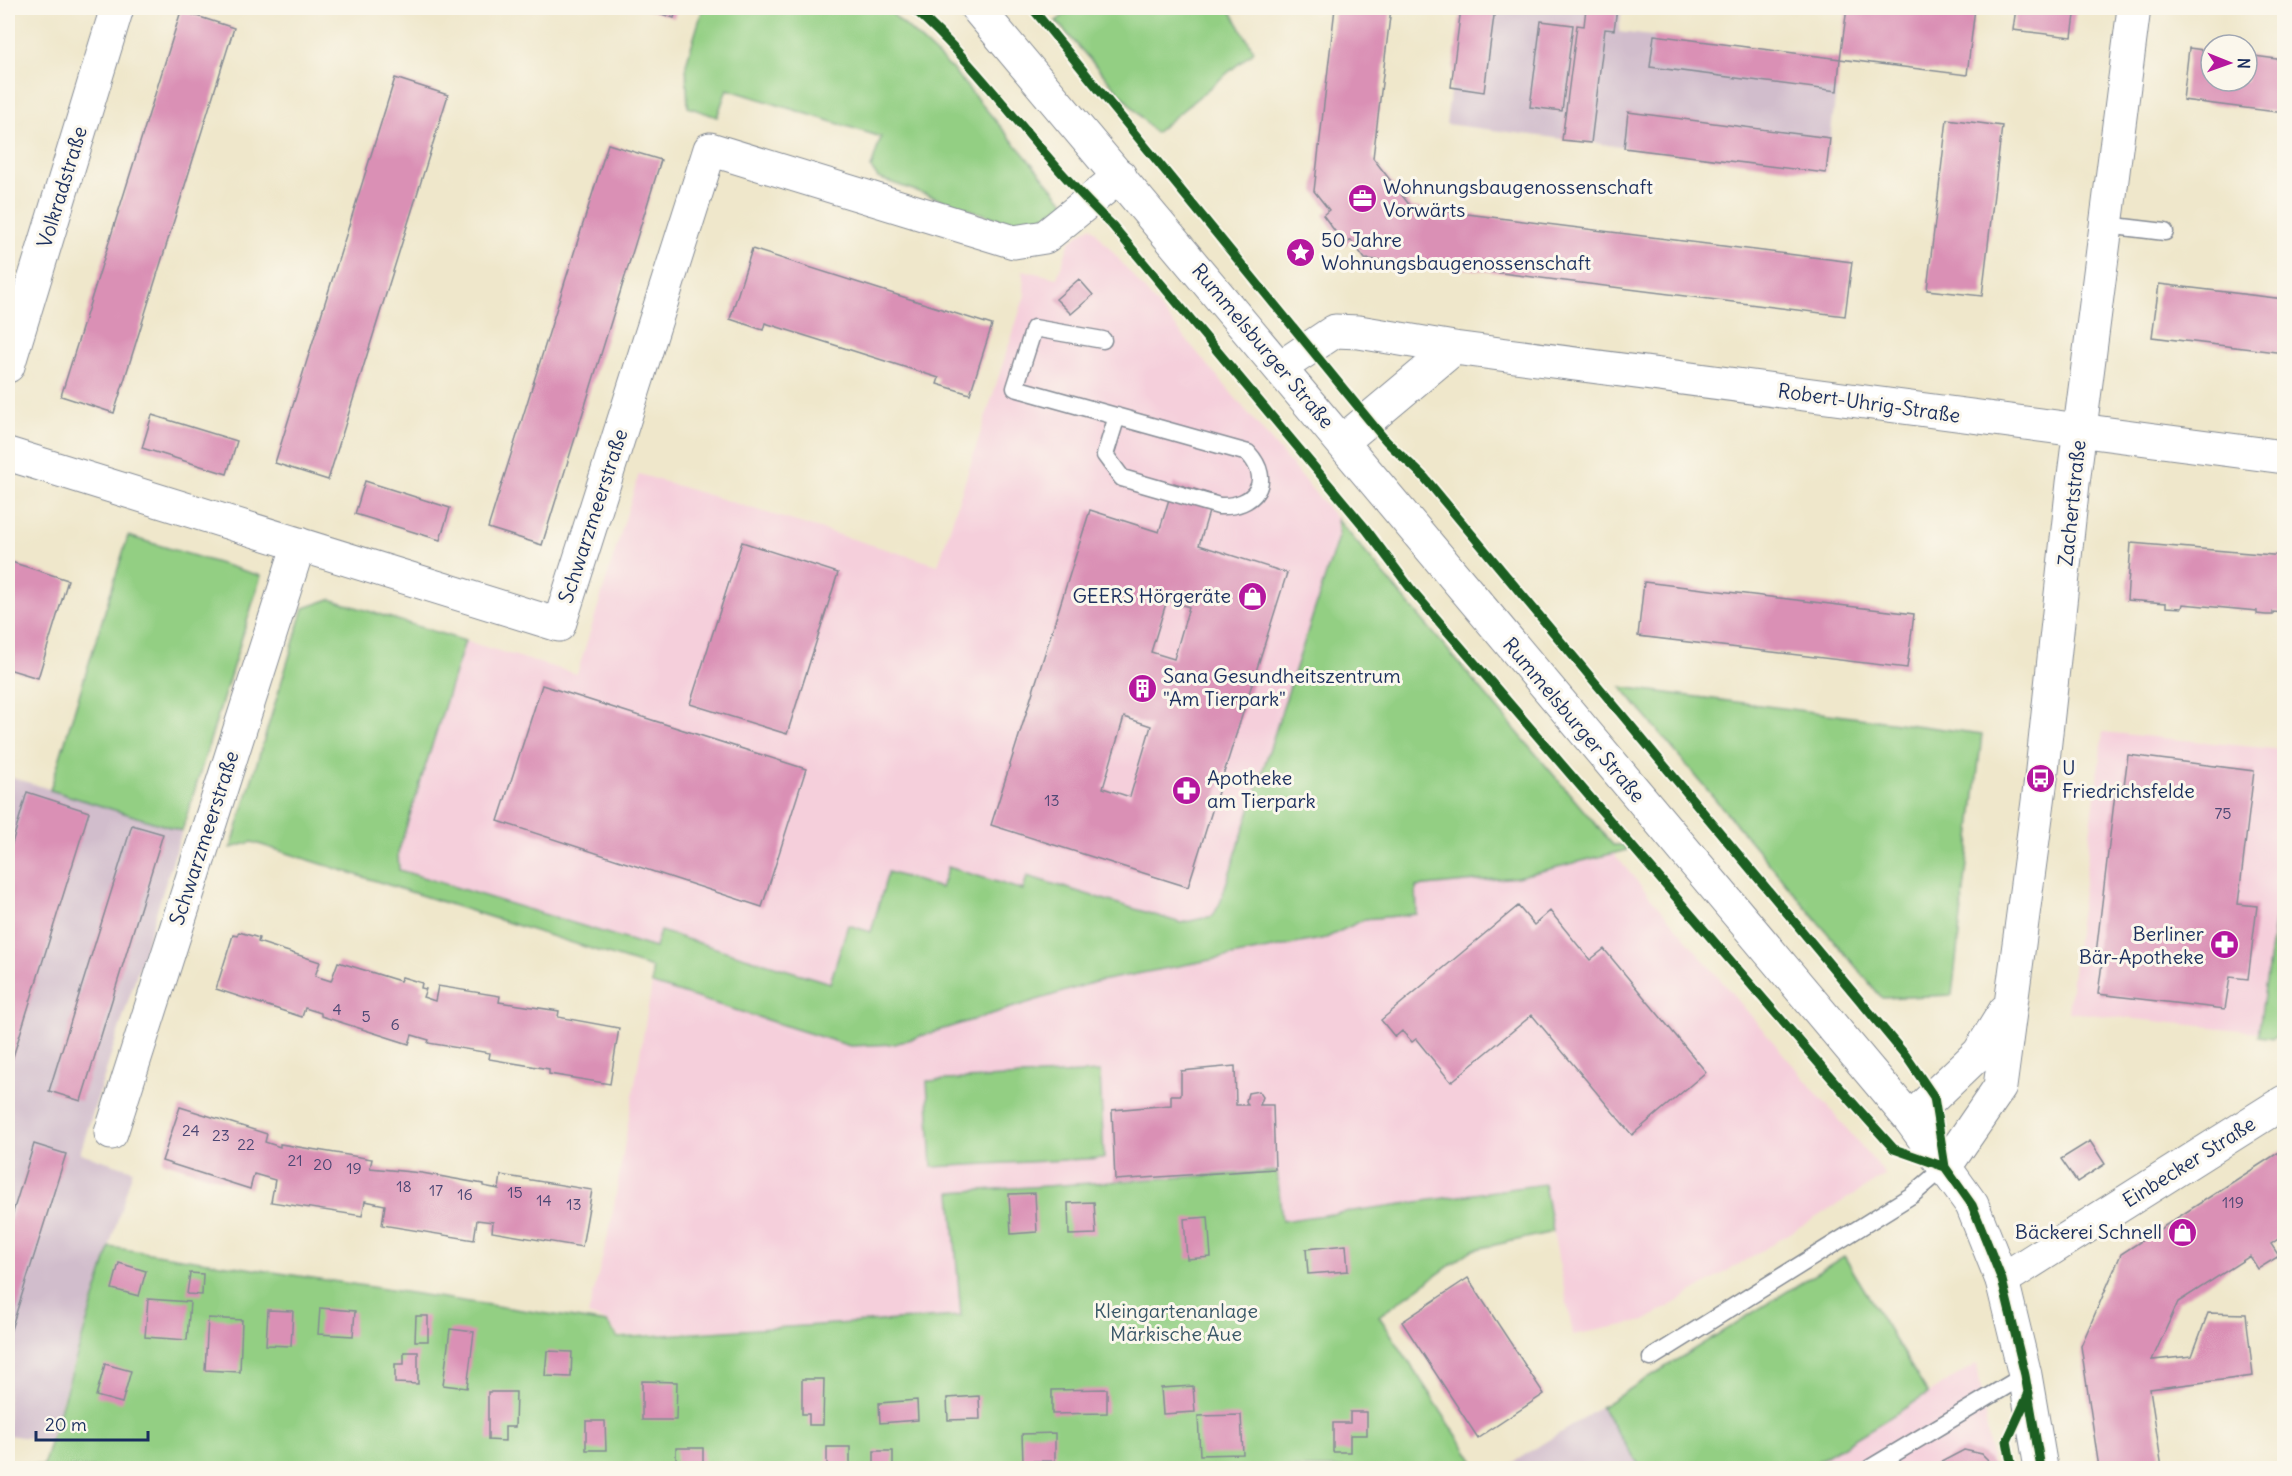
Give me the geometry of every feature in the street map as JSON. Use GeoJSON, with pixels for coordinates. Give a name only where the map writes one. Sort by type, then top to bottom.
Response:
{"type":"FeatureCollection","features":[{"type":"Feature","properties":{"kind":"street","name":"Volkradstraße"},"geometry":{"type":"LineString","coordinates":[[8,366],[117,8]]}},
{"type":"Feature","properties":{"kind":"street","name":"Rummelsburger Straße"},"geometry":{"type":"LineString","coordinates":[[977,8],[1281,367],[1910,1119],[1946,1167],[1972,1205],[2002,1280],[2025,1376],[2041,1468]]}},
{"type":"Feature","properties":{"kind":"street","name":"Zachertstraße"},"geometry":{"type":"LineString","coordinates":[[1946,1167],[2000,1087],[2041,779],[2080,432],[2134,8]]}},
{"type":"Feature","properties":{"kind":"street","name":"Schwarzmeerstraße"},"geometry":{"type":"LineString","coordinates":[[8,454],[559,625],[710,149],[1014,242],[1045,237],[1120,176]]}},
{"type":"Feature","properties":{"kind":"street","name":"Robert-Uhrig-Straße"},"geometry":{"type":"LineString","coordinates":[[1281,367],[1335,332],[1359,332],[1454,348],[2284,457]]}},
{"type":"Feature","properties":{"kind":"street"},"geometry":{"type":"LineString","coordinates":[[1343,441],[1454,348]]}},
{"type":"Feature","properties":{"kind":"street","name":"Schwarzmeerstraße"},"geometry":{"type":"LineString","coordinates":[[111,1133],[299,544]]}},
{"type":"Feature","properties":{"kind":"street","name":"Zachertstraße"},"geometry":{"type":"LineString","coordinates":[[1910,1119],[1979,1053],[2012,999]]}},
{"type":"Feature","properties":{"kind":"street","name":"Einbecker Straße"},"geometry":{"type":"LineString","coordinates":[[2002,1280],[2284,1102]]}},
{"type":"Feature","properties":{"kind":"lane"},"geometry":{"type":"LineString","coordinates":[[2106,225],[2165,232]]}},
{"type":"Feature","properties":{"kind":"lane"},"geometry":{"type":"LineString","coordinates":[[1102,340],[1034,328],[1015,388],[1117,416],[1248,453],[1259,465],[1261,481],[1254,496],[1235,507],[1219,506],[1122,478],[1105,455],[1117,416]]}},
{"type":"Feature","properties":{"kind":"lane"},"geometry":{"type":"LineString","coordinates":[[1651,1358],[1912,1195],[1946,1167]]}},
{"type":"Feature","properties":{"kind":"lane"},"geometry":{"type":"LineString","coordinates":[[1870,1468],[2025,1376]]}},
{"type":"Feature","properties":{"kind":"shaded area"},"geometry":{"type":"Polygon","coordinates":[[[1461,8],[1622,8],[1619,32],[1840,59],[1826,173],[1446,124],[1461,8]]]}},
{"type":"Feature","properties":{"kind":"shaded area"},"geometry":{"type":"Polygon","coordinates":[[[1091,226],[1337,519],[1339,534],[1220,903],[1213,916],[1181,923],[1028,876],[1023,890],[949,867],[941,888],[889,872],[871,932],[848,925],[830,983],[660,932],[655,948],[399,870],[398,853],[465,641],[577,674],[639,474],[938,565],[1025,295],[1022,270],[1057,278],[1070,241],[1091,226]]]}},
{"type":"Feature","properties":{"kind":"shaded area"},"geometry":{"type":"Polygon","coordinates":[[[2103,732],[2284,750],[2284,855],[2259,1032],[2068,1012],[2103,732]]]}},
{"type":"Feature","properties":{"kind":"shaded area"},"geometry":{"type":"Polygon","coordinates":[[[8,776],[182,831],[80,1153],[133,1170],[49,1441],[8,1435],[8,776]]]}},
{"type":"Feature","properties":{"kind":"shaded area"},"geometry":{"type":"Polygon","coordinates":[[[1614,854],[1886,1175],[1645,1321],[1573,1335],[1544,1184],[1282,1221],[1276,1171],[961,1316],[619,1336],[608,1322],[588,1315],[611,1223],[652,984],[850,1046],[1010,1009],[1095,982],[1326,938],[1365,919],[1417,914],[1416,887],[1517,877],[1614,854]]]}},
{"type":"Feature","properties":{"kind":"shaded area"},"geometry":{"type":"Polygon","coordinates":[[[1977,1363],[1992,1463],[1996,1468],[1807,1468],[1977,1363]]]}},
{"type":"Feature","properties":{"kind":"shaded area"},"geometry":{"type":"Polygon","coordinates":[[[1601,1407],[1641,1468],[1504,1468],[1601,1407]]]}},
{"type":"Feature","properties":{"kind":"green space"},"geometry":{"type":"Polygon","coordinates":[[[703,8],[886,8],[952,69],[1066,204],[1041,218],[1007,222],[878,178],[871,168],[881,137],[727,89],[717,117],[688,107],[686,64],[703,8]]]}},
{"type":"Feature","properties":{"kind":"green space"},"geometry":{"type":"Polygon","coordinates":[[[1074,8],[1229,8],[1254,51],[1155,133],[1056,21],[1074,8]]]}},
{"type":"Feature","properties":{"kind":"green space"},"geometry":{"type":"Polygon","coordinates":[[[1337,519],[1613,845],[1624,845],[1627,850],[1517,877],[1416,887],[1417,914],[1365,919],[1326,938],[1095,982],[895,1044],[850,1046],[652,984],[652,968],[252,842],[231,848],[304,608],[330,599],[465,641],[398,853],[399,870],[655,948],[660,931],[830,983],[848,925],[871,932],[888,872],[941,888],[948,867],[1023,890],[1027,876],[1181,923],[1213,916],[1220,903],[1339,534],[1337,519]]]}},
{"type":"Feature","properties":{"kind":"green space"},"geometry":{"type":"Polygon","coordinates":[[[128,536],[261,576],[182,831],[50,790],[128,536]]]}},
{"type":"Feature","properties":{"kind":"green space"},"geometry":{"type":"Polygon","coordinates":[[[1621,687],[1982,734],[1952,995],[1882,998],[1621,687]]]}},
{"type":"Feature","properties":{"kind":"green space"},"geometry":{"type":"Polygon","coordinates":[[[2284,855],[2284,1031],[2273,1038],[2258,1036],[2284,855]]]}},
{"type":"Feature","properties":{"kind":"green space"},"geometry":{"type":"Polygon","coordinates":[[[1100,1072],[1104,1158],[932,1167],[927,1081],[1100,1072]]]}},
{"type":"Feature","properties":{"kind":"green space","name":"Kleingartenanlage Märkische Aue"},"geometry":{"type":"Polygon","coordinates":[[[1277,1171],[1282,1221],[1544,1184],[1553,1232],[1472,1250],[1379,1316],[1478,1468],[8,1468],[8,1461],[43,1466],[110,1247],[607,1323],[618,1338],[961,1316],[951,1192],[1277,1171]]]}},
{"type":"Feature","properties":{"kind":"green space"},"geometry":{"type":"Polygon","coordinates":[[[1844,1256],[1928,1394],[1807,1468],[1641,1468],[1601,1407],[1844,1256]]]}},
{"type":"Feature","properties":{"kind":"building"},"geometry":{"type":"Polygon","coordinates":[[[643,8],[677,8],[674,18],[643,8]]]}},
{"type":"Feature","properties":{"kind":"building"},"geometry":{"type":"Polygon","coordinates":[[[1335,8],[1391,8],[1373,158],[1411,207],[1852,262],[1845,316],[1421,263],[1365,259],[1351,240],[1345,245],[1323,215],[1329,210],[1314,191],[1335,8]]]}},
{"type":"Feature","properties":{"kind":"building"},"geometry":{"type":"Polygon","coordinates":[[[1461,8],[1495,8],[1484,92],[1451,87],[1461,8]]]}},
{"type":"Feature","properties":{"kind":"building"},"geometry":{"type":"Polygon","coordinates":[[[1586,8],[1617,8],[1614,30],[1605,29],[1591,143],[1562,140],[1577,25],[1584,26],[1586,8]]]}},
{"type":"Feature","properties":{"kind":"building"},"geometry":{"type":"Polygon","coordinates":[[[1847,8],[1975,8],[1967,75],[1840,59],[1847,8]]]}},
{"type":"Feature","properties":{"kind":"building"},"geometry":{"type":"Polygon","coordinates":[[[2016,8],[2076,8],[2072,37],[2013,30],[2016,8]]]}},
{"type":"Feature","properties":{"kind":"building"},"geometry":{"type":"Polygon","coordinates":[[[181,11],[234,28],[114,413],[61,396],[181,11]]]}},
{"type":"Feature","properties":{"kind":"building"},"geometry":{"type":"Polygon","coordinates":[[[1541,21],[1573,25],[1562,111],[1530,107],[1541,21]]]}},
{"type":"Feature","properties":{"kind":"building"},"geometry":{"type":"Polygon","coordinates":[[[1654,35],[1840,59],[1837,91],[1650,67],[1654,35]]]}},
{"type":"Feature","properties":{"kind":"building"},"geometry":{"type":"Polygon","coordinates":[[[2189,48],[2199,49],[2199,93],[2259,93],[2259,57],[2284,60],[2284,113],[2183,100],[2189,48]]]}},
{"type":"Feature","properties":{"kind":"building"},"geometry":{"type":"Polygon","coordinates":[[[395,78],[448,95],[328,480],[275,463],[395,78]]]}},
{"type":"Feature","properties":{"kind":"building"},"geometry":{"type":"Polygon","coordinates":[[[1628,112],[1830,138],[1826,173],[1624,148],[1628,112]]]}},
{"type":"Feature","properties":{"kind":"building"},"geometry":{"type":"Polygon","coordinates":[[[1947,119],[2002,126],[1982,296],[1927,290],[1947,119]]]}},
{"type":"Feature","properties":{"kind":"building"},"geometry":{"type":"Polygon","coordinates":[[[608,144],[661,160],[542,545],[488,528],[608,144]]]}},
{"type":"Feature","properties":{"kind":"building"},"geometry":{"type":"Polygon","coordinates":[[[752,249],[992,325],[970,394],[937,384],[939,378],[765,323],[763,330],[730,319],[752,249]]]}},
{"type":"Feature","properties":{"kind":"building"},"geometry":{"type":"Polygon","coordinates":[[[1079,279],[1093,295],[1071,314],[1056,299],[1079,279]]]}},
{"type":"Feature","properties":{"kind":"building"},"geometry":{"type":"Polygon","coordinates":[[[2159,284],[2284,299],[2284,353],[2152,337],[2159,284]]]}},
{"type":"Feature","properties":{"kind":"building"},"geometry":{"type":"Polygon","coordinates":[[[152,415],[237,441],[227,474],[142,448],[152,415]]]}},
{"type":"Feature","properties":{"kind":"building"},"geometry":{"type":"Polygon","coordinates":[[[365,481],[450,508],[440,540],[355,514],[365,481]]]}},
{"type":"Feature","properties":{"kind":"building","name":"Sana Gesundheitszentrum \"Am Tierpark\""},"geometry":{"type":"Polygon","coordinates":[[[1174,483],[1214,495],[1199,545],[1287,573],[1188,887],[991,825],[1090,510],[1159,532],[1174,483]],[[1167,600],[1151,652],[1174,659],[1189,607],[1167,600]],[[1124,717],[1103,788],[1130,797],[1151,726],[1124,717]]]}},
{"type":"Feature","properties":{"kind":"building"},"geometry":{"type":"Polygon","coordinates":[[[742,542],[838,573],[787,734],[690,704],[742,542]]]}},
{"type":"Feature","properties":{"kind":"building"},"geometry":{"type":"Polygon","coordinates":[[[2131,543],[2284,556],[2284,613],[2273,612],[2273,615],[2266,615],[2257,614],[2257,611],[2183,604],[2182,608],[2166,607],[2166,603],[2127,600],[2131,543]]]}},
{"type":"Feature","properties":{"kind":"building"},"geometry":{"type":"Polygon","coordinates":[[[8,561],[68,580],[38,678],[8,669],[8,561]]]}},
{"type":"Feature","properties":{"kind":"building"},"geometry":{"type":"Polygon","coordinates":[[[1644,582],[1914,614],[1907,668],[1638,636],[1644,582]]]}},
{"type":"Feature","properties":{"kind":"building"},"geometry":{"type":"Polygon","coordinates":[[[542,685],[806,769],[762,907],[498,821],[542,685]]]}},
{"type":"Feature","properties":{"kind":"building"},"geometry":{"type":"Polygon","coordinates":[[[2128,755],[2254,771],[2238,904],[2257,906],[2248,979],[2230,977],[2225,1009],[2098,994],[2102,963],[2095,962],[2116,785],[2124,786],[2128,755]]]}},
{"type":"Feature","properties":{"kind":"building"},"geometry":{"type":"Polygon","coordinates":[[[27,792],[89,812],[8,1073],[8,857],[27,792]]]}},
{"type":"Feature","properties":{"kind":"building"},"geometry":{"type":"Polygon","coordinates":[[[132,825],[163,834],[81,1101],[49,1091],[132,825]]]}},
{"type":"Feature","properties":{"kind":"building"},"geometry":{"type":"Polygon","coordinates":[[[1518,906],[1534,925],[1550,911],[1590,960],[1604,949],[1706,1072],[1632,1135],[1532,1015],[1451,1082],[1416,1039],[1412,1042],[1402,1031],[1395,1037],[1381,1020],[1518,906]]]}},
{"type":"Feature","properties":{"kind":"building"},"geometry":{"type":"Polygon","coordinates":[[[239,932],[259,938],[258,942],[320,962],[315,976],[331,981],[338,962],[400,981],[402,977],[422,983],[421,988],[426,989],[423,997],[435,1001],[438,986],[500,996],[499,1002],[559,1011],[558,1017],[619,1028],[610,1084],[549,1074],[549,1069],[489,1059],[490,1053],[428,1043],[429,1040],[412,1035],[409,1044],[321,1016],[321,1013],[305,1008],[302,1017],[216,989],[233,935],[237,936],[239,932]]]}},
{"type":"Feature","properties":{"kind":"building"},"geometry":{"type":"Polygon","coordinates":[[[1235,1066],[1236,1105],[1248,1105],[1246,1101],[1248,1093],[1259,1091],[1263,1097],[1260,1105],[1273,1105],[1275,1169],[1115,1180],[1112,1110],[1171,1105],[1171,1095],[1181,1095],[1181,1071],[1235,1066]]]}},
{"type":"Feature","properties":{"kind":"building"},"geometry":{"type":"Polygon","coordinates":[[[180,1107],[267,1134],[265,1142],[280,1147],[280,1144],[372,1159],[370,1168],[422,1173],[499,1189],[501,1175],[592,1190],[582,1247],[492,1232],[493,1222],[477,1220],[474,1240],[382,1225],[385,1205],[365,1201],[362,1216],[271,1202],[275,1180],[254,1174],[250,1189],[162,1161],[180,1107]]]}},
{"type":"Feature","properties":{"kind":"building"},"geometry":{"type":"Polygon","coordinates":[[[2090,1141],[2105,1164],[2077,1182],[2061,1159],[2090,1141]]]}},
{"type":"Feature","properties":{"kind":"building"},"geometry":{"type":"Polygon","coordinates":[[[34,1144],[66,1154],[8,1339],[8,1228],[34,1144]]]}},
{"type":"Feature","properties":{"kind":"building"},"geometry":{"type":"Polygon","coordinates":[[[2284,1149],[2284,1235],[2271,1244],[2279,1256],[2258,1269],[2250,1256],[2178,1302],[2152,1360],[2192,1356],[2208,1313],[2246,1314],[2253,1376],[2150,1389],[2162,1468],[2099,1468],[2081,1346],[2121,1254],[2284,1149]]]}},
{"type":"Feature","properties":{"kind":"building"},"geometry":{"type":"Polygon","coordinates":[[[1035,1193],[1037,1232],[1011,1234],[1009,1194],[1035,1193]]]}},
{"type":"Feature","properties":{"kind":"building"},"geometry":{"type":"Polygon","coordinates":[[[1094,1202],[1096,1234],[1069,1235],[1068,1203],[1094,1202]]]}},
{"type":"Feature","properties":{"kind":"building"},"geometry":{"type":"Polygon","coordinates":[[[1208,1217],[1211,1257],[1187,1259],[1184,1219],[1208,1217]]]}},
{"type":"Feature","properties":{"kind":"building"},"geometry":{"type":"Polygon","coordinates":[[[1346,1245],[1348,1271],[1308,1274],[1306,1249],[1346,1245]]]}},
{"type":"Feature","properties":{"kind":"building"},"geometry":{"type":"Polygon","coordinates":[[[119,1263],[146,1271],[139,1296],[112,1289],[119,1263]]]}},
{"type":"Feature","properties":{"kind":"building"},"geometry":{"type":"Polygon","coordinates":[[[190,1273],[203,1274],[202,1295],[187,1294],[190,1273]]]}},
{"type":"Feature","properties":{"kind":"building"},"geometry":{"type":"Polygon","coordinates":[[[1468,1278],[1544,1394],[1478,1438],[1402,1322],[1468,1278]]]}},
{"type":"Feature","properties":{"kind":"building"},"geometry":{"type":"Polygon","coordinates":[[[148,1299],[190,1302],[187,1340],[145,1337],[148,1299]]]}},
{"type":"Feature","properties":{"kind":"building"},"geometry":{"type":"Polygon","coordinates":[[[320,1308],[355,1311],[353,1336],[318,1334],[320,1308]]]}},
{"type":"Feature","properties":{"kind":"building"},"geometry":{"type":"Polygon","coordinates":[[[268,1310],[293,1311],[291,1346],[266,1345],[268,1310]]]}},
{"type":"Feature","properties":{"kind":"building"},"geometry":{"type":"Polygon","coordinates":[[[416,1316],[428,1316],[428,1341],[415,1341],[416,1316]]]}},
{"type":"Feature","properties":{"kind":"building"},"geometry":{"type":"Polygon","coordinates":[[[208,1318],[242,1320],[240,1372],[205,1370],[208,1318]]]}},
{"type":"Feature","properties":{"kind":"building"},"geometry":{"type":"Polygon","coordinates":[[[450,1329],[474,1332],[467,1388],[443,1385],[450,1329]]]}},
{"type":"Feature","properties":{"kind":"building"},"geometry":{"type":"Polygon","coordinates":[[[547,1351],[572,1352],[571,1377],[545,1376],[547,1351]]]}},
{"type":"Feature","properties":{"kind":"building"},"geometry":{"type":"Polygon","coordinates":[[[404,1352],[418,1352],[418,1384],[395,1383],[395,1364],[404,1364],[404,1352]]]}},
{"type":"Feature","properties":{"kind":"building"},"geometry":{"type":"Polygon","coordinates":[[[105,1364],[131,1371],[122,1403],[96,1396],[105,1364]]]}},
{"type":"Feature","properties":{"kind":"building"},"geometry":{"type":"Polygon","coordinates":[[[802,1379],[824,1379],[823,1425],[809,1425],[809,1414],[802,1414],[802,1379]]]}},
{"type":"Feature","properties":{"kind":"building"},"geometry":{"type":"Polygon","coordinates":[[[642,1381],[677,1382],[676,1420],[642,1420],[642,1381]]]}},
{"type":"Feature","properties":{"kind":"building"},"geometry":{"type":"Polygon","coordinates":[[[1193,1386],[1195,1412],[1163,1414],[1161,1388],[1193,1386]]]}},
{"type":"Feature","properties":{"kind":"building"},"geometry":{"type":"Polygon","coordinates":[[[1107,1389],[1107,1413],[1052,1414],[1052,1390],[1107,1389]]]}},
{"type":"Feature","properties":{"kind":"building"},"geometry":{"type":"Polygon","coordinates":[[[488,1392],[516,1392],[515,1427],[505,1427],[505,1441],[488,1440],[488,1392]]]}},
{"type":"Feature","properties":{"kind":"building"},"geometry":{"type":"Polygon","coordinates":[[[979,1396],[980,1419],[948,1420],[947,1398],[979,1396]]]}},
{"type":"Feature","properties":{"kind":"building"},"geometry":{"type":"Polygon","coordinates":[[[917,1400],[918,1420],[880,1423],[879,1403],[917,1400]]]}},
{"type":"Feature","properties":{"kind":"building"},"geometry":{"type":"Polygon","coordinates":[[[1350,1412],[1367,1412],[1367,1435],[1350,1435],[1350,1452],[1333,1452],[1333,1423],[1350,1423],[1350,1412]]]}},
{"type":"Feature","properties":{"kind":"building"},"geometry":{"type":"Polygon","coordinates":[[[1241,1415],[1243,1454],[1200,1455],[1198,1416],[1241,1415]]]}},
{"type":"Feature","properties":{"kind":"building"},"geometry":{"type":"Polygon","coordinates":[[[586,1421],[605,1421],[606,1450],[586,1450],[586,1421]]]}},
{"type":"Feature","properties":{"kind":"building"},"geometry":{"type":"Polygon","coordinates":[[[1055,1433],[1055,1461],[1023,1461],[1022,1434],[1055,1433]]]}},
{"type":"Feature","properties":{"kind":"building"},"geometry":{"type":"Polygon","coordinates":[[[827,1447],[850,1447],[850,1468],[827,1468],[827,1447]]]}},
{"type":"Feature","properties":{"kind":"building"},"geometry":{"type":"Polygon","coordinates":[[[676,1448],[703,1448],[703,1468],[676,1468],[676,1448]]]}},
{"type":"Feature","properties":{"kind":"building"},"geometry":{"type":"Polygon","coordinates":[[[1964,1450],[1982,1454],[1996,1468],[1930,1468],[1964,1450]]]}},
{"type":"Feature","properties":{"kind":"building"},"geometry":{"type":"Polygon","coordinates":[[[874,1451],[893,1451],[893,1468],[874,1468],[874,1451]]]}},
{"type":"Feature","properties":{"kind":"cycle path"},"geometry":{"type":"LineString","coordinates":[[913,8],[965,60],[1061,172],[1112,225],[1366,529],[1411,589],[1852,1102],[1894,1149],[1945,1167]]}},
{"type":"Feature","properties":{"kind":"cycle path"},"geometry":{"type":"LineString","coordinates":[[1032,8],[1382,436],[1424,477],[1906,1056],[1934,1097],[1945,1167],[1972,1205],[2002,1280],[2025,1375],[2041,1468]]}},
{"type":"Feature","properties":{"kind":"cycle path"},"geometry":{"type":"LineString","coordinates":[[2012,1468],[2007,1441],[2029,1393]]}},
{"type":"Feature","properties":{"kind":"place","name":"Wohnungsbaugenossenschaft Vorwärts"},"geometry":{"type":"Point","coordinates":[1362,199]}},
{"type":"Feature","properties":{"kind":"place","name":"50 Jahre Wohnungsbaugenossenschaft"},"geometry":{"type":"Point","coordinates":[1300,252]}},
{"type":"Feature","properties":{"kind":"place","name":"GEERS Hörgeräte"},"geometry":{"type":"Point","coordinates":[1252,596]}},
{"type":"Feature","properties":{"kind":"place","name":"Sana Gesundheitszentrum \"Am Tierpark\""},"geometry":{"type":"Point","coordinates":[1142,688]}},
{"type":"Feature","properties":{"kind":"place","name":"U Friedrichsfelde"},"geometry":{"type":"Point","coordinates":[2041,779]}},
{"type":"Feature","properties":{"kind":"place","name":"Apotheke am Tierpark"},"geometry":{"type":"Point","coordinates":[1186,790]}},
{"type":"Feature","properties":{"kind":"place","name":"Berliner Bär-Apotheke"},"geometry":{"type":"Point","coordinates":[2225,945]}},
{"type":"Feature","properties":{"kind":"place","name":"Bäckerei Schnell"},"geometry":{"type":"Point","coordinates":[2183,1232]}}]}
